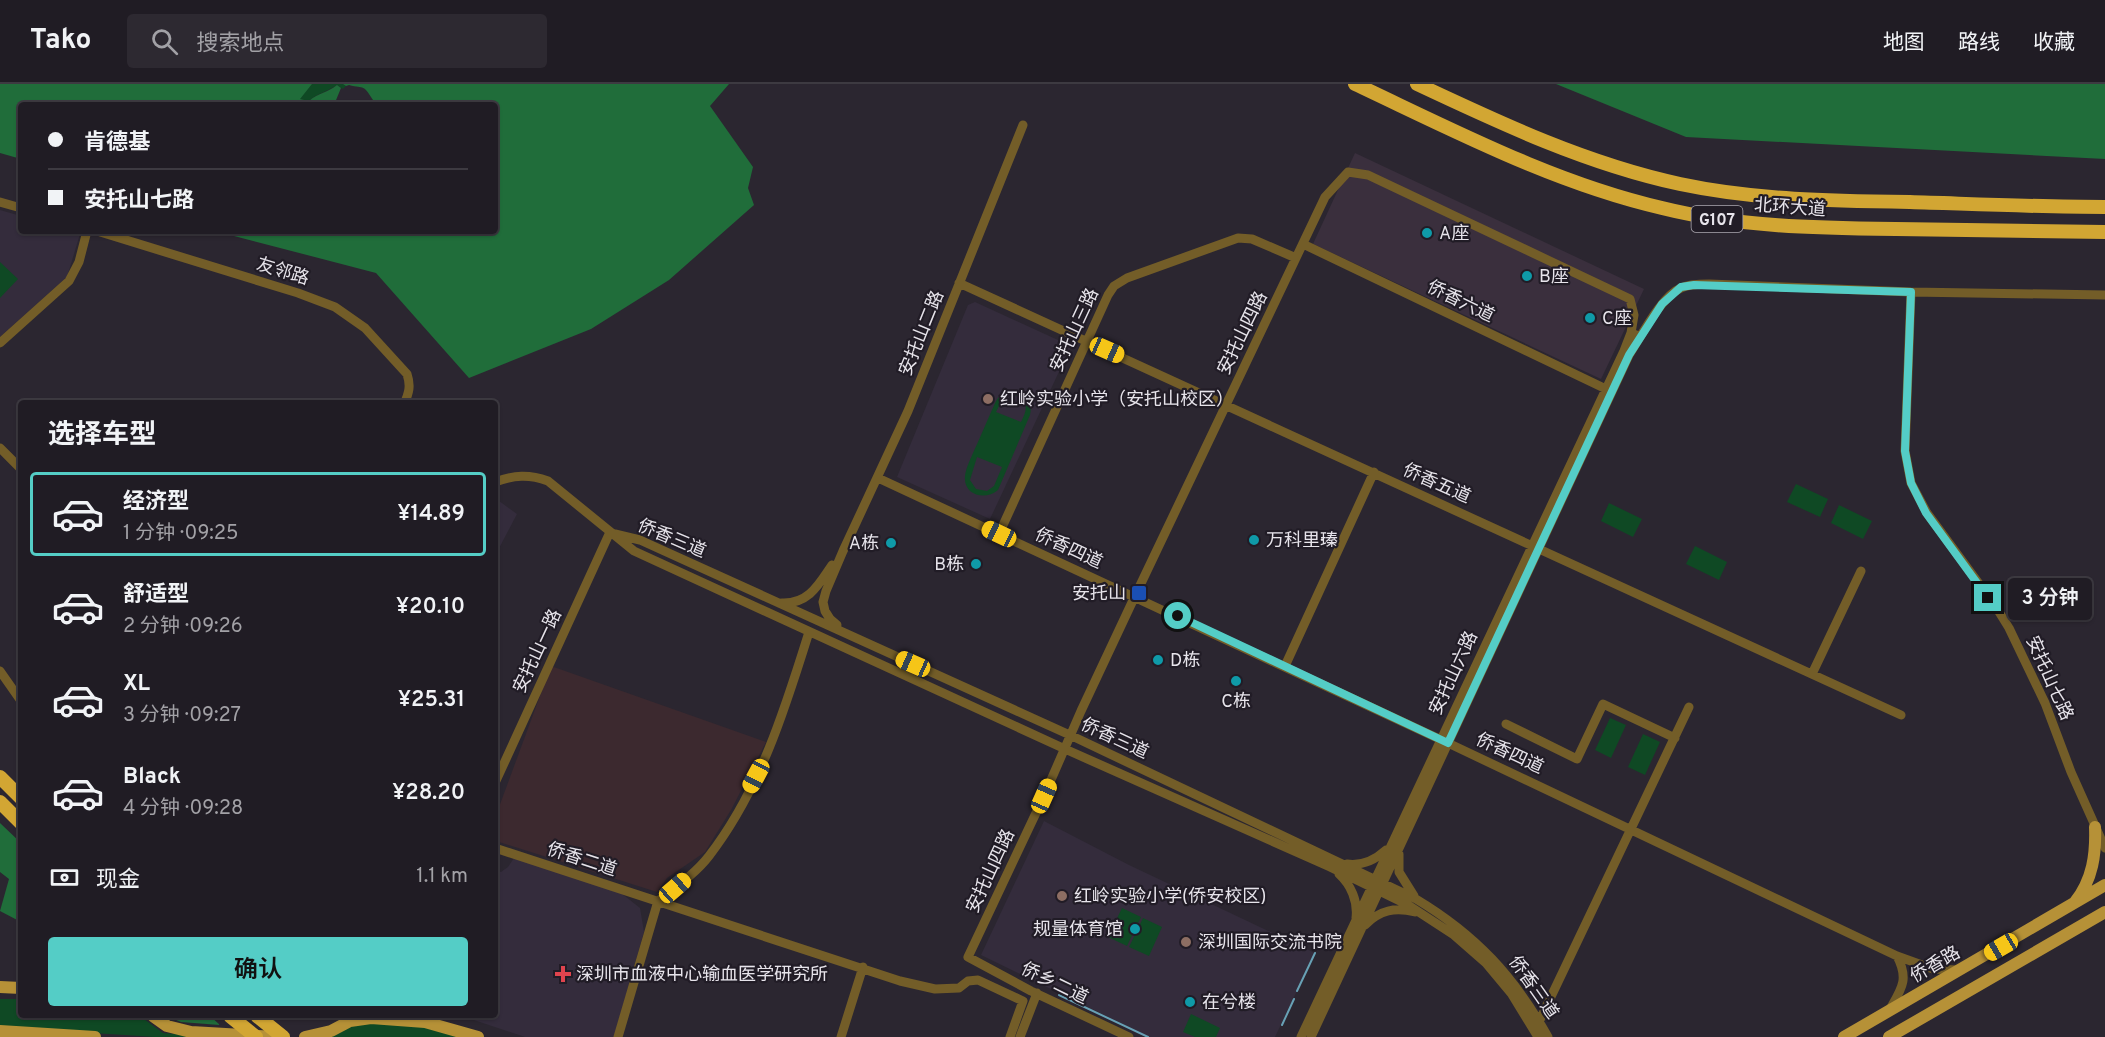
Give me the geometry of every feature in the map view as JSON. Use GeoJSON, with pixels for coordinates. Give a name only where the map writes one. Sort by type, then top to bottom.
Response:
{"type":"FeatureCollection","features":[{"type":"Feature","properties":{"kind":"highway","name":"北环大道"},"geometry":{"type":"LineString","coordinates":[[1355,84],[1557,176],[1618,197],[1663,209],[1767,225],[2105,232]]}},
{"type":"Feature","properties":{"kind":"highway","name":"北环大道"},"geometry":{"type":"LineString","coordinates":[[1417,84],[1514,129],[1585,156],[1656,178],[1725,192],[1768,197],[1868,202],[2105,207]]}},
{"type":"Feature","properties":{"kind":"highway"},"geometry":{"type":"LineString","coordinates":[[0,777],[18,795]]}},
{"type":"Feature","properties":{"kind":"highway"},"geometry":{"type":"LineString","coordinates":[[0,802],[18,819]]}},
{"type":"Feature","properties":{"kind":"highway"},"geometry":{"type":"LineString","coordinates":[[232,1018],[256,1037]]}},
{"type":"Feature","properties":{"kind":"highway"},"geometry":{"type":"LineString","coordinates":[[260,1018],[283,1037]]}},
{"type":"Feature","properties":{"kind":"main road"},"geometry":{"type":"LineString","coordinates":[[2071,906],[2083,890],[2092,870],[2100,830]]}},
{"type":"Feature","properties":{"kind":"main road","name":"侨香路"},"geometry":{"type":"LineString","coordinates":[[1844,1037],[2105,885]]}},
{"type":"Feature","properties":{"kind":"main road"},"geometry":{"type":"LineString","coordinates":[[1889,1037],[2105,912]]}},
{"type":"Feature","properties":{"kind":"main road"},"geometry":{"type":"LineString","coordinates":[[2076,930],[2105,923]]}},
{"type":"Feature","properties":{"kind":"main road"},"geometry":{"type":"LineString","coordinates":[[0,987],[18,988]]}},
{"type":"Feature","properties":{"kind":"main road"},"geometry":{"type":"LineString","coordinates":[[156,1018],[167,1026],[191,1032],[276,1037]]}},
{"type":"Feature","properties":{"kind":"main road"},"geometry":{"type":"LineString","coordinates":[[305,1037],[331,1031],[350,1021],[371,1018],[426,1019],[478,1037]]}},
{"type":"Feature","properties":{"kind":"main road"},"geometry":{"type":"LineString","coordinates":[[0,1031],[95,1037]]}},
{"type":"Feature","properties":{"kind":"street","name":"安托山二路"},"geometry":{"type":"LineString","coordinates":[[843,551],[908,411],[1023,125]]}},
{"type":"Feature","properties":{"kind":"street","name":"安托山四路"},"geometry":{"type":"LineString","coordinates":[[968,957],[1135,596],[1325,197],[1348,172],[1368,175],[1630,299],[1634,315],[1631,333]]}},
{"type":"Feature","properties":{"kind":"street"},"geometry":{"type":"LineString","coordinates":[[0,202],[18,207]]}},
{"type":"Feature","properties":{"kind":"street"},"geometry":{"type":"LineString","coordinates":[[0,343],[69,281],[78,262],[86,234]]}},
{"type":"Feature","properties":{"kind":"street","name":"友邻路"},"geometry":{"type":"LineString","coordinates":[[107,234],[298,293],[335,308],[365,328],[407,375],[410,384],[406,400]]}},
{"type":"Feature","properties":{"kind":"street","name":"安托山三路"},"geometry":{"type":"LineString","coordinates":[[999,534],[1110,290],[1127,278],[1238,238],[1252,239],[1296,258]]}},
{"type":"Feature","properties":{"kind":"street","name":"侨香六道"},"geometry":{"type":"LineString","coordinates":[[1303,244],[1606,389]]}},
{"type":"Feature","properties":{"kind":"street","name":"侨香五道"},"geometry":{"type":"LineString","coordinates":[[959,283],[1901,715]]}},
{"type":"Feature","properties":{"kind":"street","name":"安托山六路"},"geometry":{"type":"LineString","coordinates":[[1311,1037],[1359,934],[1392,844],[1444,741],[1629,355],[1662,304],[1681,287],[1694,285],[1911,292]]}},
{"type":"Feature","properties":{"kind":"street"},"geometry":{"type":"LineString","coordinates":[[1911,292],[2105,295]]}},
{"type":"Feature","properties":{"kind":"street","name":"安托山七路"},"geometry":{"type":"LineString","coordinates":[[1911,292],[1905,451],[1911,483],[1926,513],[2009,628],[2045,703],[2071,772],[2100,830],[2105,848]]}},
{"type":"Feature","properties":{"kind":"street"},"geometry":{"type":"LineString","coordinates":[[1631,333],[1641,338]]}},
{"type":"Feature","properties":{"kind":"street","name":"安托山六路"},"geometry":{"type":"LineString","coordinates":[[1536,546],[1631,333]]}},
{"type":"Feature","properties":{"kind":"street"},"geometry":{"type":"LineString","coordinates":[[0,448],[18,466]]}},
{"type":"Feature","properties":{"kind":"street"},"geometry":{"type":"LineString","coordinates":[[1285,666],[1374,472]]}},
{"type":"Feature","properties":{"kind":"street"},"geometry":{"type":"LineString","coordinates":[[498,481],[523,475],[536,476],[548,481],[610,532]]}},
{"type":"Feature","properties":{"kind":"street","name":"侨香四道"},"geometry":{"type":"LineString","coordinates":[[878,478],[1285,666],[1897,956],[1933,969],[1963,969]]}},
{"type":"Feature","properties":{"kind":"street","name":"侨香三道"},"geometry":{"type":"LineString","coordinates":[[610,532],[640,540],[775,601],[1072,736],[1340,863],[1454,935],[1486,963],[1511,993],[1536,1034]]}},
{"type":"Feature","properties":{"kind":"street","name":"侨香三道"},"geometry":{"type":"LineString","coordinates":[[610,532],[634,551],[1065,749],[1330,867],[1422,903],[1461,929],[1488,952],[1517,987],[1548,1037]]}},
{"type":"Feature","properties":{"kind":"street","name":"安托山一路"},"geometry":{"type":"LineString","coordinates":[[498,776],[610,532]]}},
{"type":"Feature","properties":{"kind":"street"},"geometry":{"type":"LineString","coordinates":[[775,601],[792,603],[807,597],[843,551]]}},
{"type":"Feature","properties":{"kind":"street"},"geometry":{"type":"LineString","coordinates":[[843,551],[824,597],[823,607],[830,620],[853,637]]}},
{"type":"Feature","properties":{"kind":"street"},"geometry":{"type":"LineString","coordinates":[[1812,674],[1861,571]]}},
{"type":"Feature","properties":{"kind":"street"},"geometry":{"type":"LineString","coordinates":[[618,1037],[658,901],[701,866],[737,813],[766,758],[809,632]]}},
{"type":"Feature","properties":{"kind":"street"},"geometry":{"type":"LineString","coordinates":[[0,670],[18,697]]}},
{"type":"Feature","properties":{"kind":"street"},"geometry":{"type":"LineString","coordinates":[[1506,724],[1577,759],[1603,704],[1675,738]]}},
{"type":"Feature","properties":{"kind":"street"},"geometry":{"type":"LineString","coordinates":[[1536,1034],[1540,1021],[1689,707]]}},
{"type":"Feature","properties":{"kind":"street","name":"安托山六路"},"geometry":{"type":"LineString","coordinates":[[1301,1037],[1354,924],[1402,840],[1444,741]]}},
{"type":"Feature","properties":{"kind":"street"},"geometry":{"type":"LineString","coordinates":[[1402,840],[1398,861],[1399,872],[1410,891],[1422,903]]}},
{"type":"Feature","properties":{"kind":"street"},"geometry":{"type":"LineString","coordinates":[[1340,863],[1352,865],[1369,861],[1383,853],[1392,844]]}},
{"type":"Feature","properties":{"kind":"street","name":"侨香二道"},"geometry":{"type":"LineString","coordinates":[[498,849],[900,981],[935,989],[959,988],[968,981],[978,980],[1023,1001],[1010,1037]]}},
{"type":"Feature","properties":{"kind":"street"},"geometry":{"type":"LineString","coordinates":[[1330,867],[1344,878],[1353,893],[1356,908],[1354,924]]}},
{"type":"Feature","properties":{"kind":"street"},"geometry":{"type":"LineString","coordinates":[[1359,934],[1365,924],[1374,917],[1391,910],[1413,911],[1430,918]]}},
{"type":"Feature","properties":{"kind":"street"},"geometry":{"type":"LineString","coordinates":[[1889,1011],[1903,984],[1903,966],[1897,956]]}},
{"type":"Feature","properties":{"kind":"street","name":"侨乡二道"},"geometry":{"type":"LineString","coordinates":[[968,957],[1129,1037]]}},
{"type":"Feature","properties":{"kind":"street"},"geometry":{"type":"LineString","coordinates":[[841,1037],[863,968]]}},
{"type":"Feature","properties":{"kind":"street"},"geometry":{"type":"LineString","coordinates":[[1020,1037],[1037,993]]}},
{"type":"Feature","properties":{"kind":"shaded area"},"geometry":{"type":"Polygon","coordinates":[[[1355,153],[1644,289],[1601,379],[1313,244],[1355,153]]]}},
{"type":"Feature","properties":{"kind":"shaded area"},"geometry":{"type":"Polygon","coordinates":[[[0,210],[18,215],[18,234],[80,234],[67,277],[0,337],[0,210]]]}},
{"type":"Feature","properties":{"kind":"shaded area","name":"红岭实验小学（安托山校区）"},"geometry":{"type":"Polygon","coordinates":[[[975,302],[1071,346],[990,519],[897,477],[968,305],[975,302]]]}},
{"type":"Feature","properties":{"kind":"shaded area"},"geometry":{"type":"Polygon","coordinates":[[[498,500],[517,514],[498,550],[498,500]]]}},
{"type":"Feature","properties":{"kind":"shaded area"},"geometry":{"type":"Polygon","coordinates":[[[551,666],[766,742],[731,810],[705,852],[667,878],[657,892],[498,842],[498,810],[551,666]]]}},
{"type":"Feature","properties":{"kind":"shaded area","name":"深圳国际交流书院"},"geometry":{"type":"Polygon","coordinates":[[[1044,821],[1129,865],[1315,953],[1275,1037],[1149,1037],[981,955],[1044,821]]]}},
{"type":"Feature","properties":{"kind":"shaded area","name":"深圳市血液中心输血医学研究所"},"geometry":{"type":"Polygon","coordinates":[[[514,858],[621,893],[640,908],[644,932],[614,1037],[525,1037],[468,1018],[498,1018],[498,870],[501,872],[514,858]]]}},
{"type":"Feature","properties":{"kind":"green space"},"geometry":{"type":"Polygon","coordinates":[[[0,84],[312,84],[300,99],[309,101],[337,85],[341,88],[335,102],[18,102],[18,158],[0,153],[0,84]]]}},
{"type":"Feature","properties":{"kind":"green space"},"geometry":{"type":"Polygon","coordinates":[[[312,84],[343,84],[346,86],[343,89],[337,85],[309,101],[299,99],[312,84]]]}},
{"type":"Feature","properties":{"kind":"green space"},"geometry":{"type":"Polygon","coordinates":[[[343,84],[729,84],[710,106],[753,167],[748,188],[754,205],[669,280],[591,329],[469,378],[376,273],[226,234],[498,234],[498,102],[371,102],[373,100],[365,89],[343,84]]]}},
{"type":"Feature","properties":{"kind":"green space"},"geometry":{"type":"Polygon","coordinates":[[[1556,84],[2105,84],[2105,159],[1686,137],[1556,84]]]}},
{"type":"Feature","properties":{"kind":"green space"},"geometry":{"type":"Polygon","coordinates":[[[0,262],[18,279],[0,298],[0,262]]]}},
{"type":"Feature","properties":{"kind":"green space"},"geometry":{"type":"Polygon","coordinates":[[[1012,390],[1025,395],[1030,405],[1030,415],[998,490],[987,495],[976,494],[967,488],[966,470],[996,401],[1002,393],[1012,390]],[[1008,395],[1002,400],[996,412],[1021,422],[1025,412],[1025,402],[1020,396],[1008,395]],[[977,457],[970,480],[976,489],[987,491],[994,486],[1002,467],[977,457]]]}},
{"type":"Feature","properties":{"kind":"green space"},"geometry":{"type":"Polygon","coordinates":[[[1796,484],[1828,499],[1820,517],[1787,502],[1796,484]]]}},
{"type":"Feature","properties":{"kind":"green space"},"geometry":{"type":"Polygon","coordinates":[[[1609,503],[1642,519],[1633,537],[1601,521],[1609,503]]]}},
{"type":"Feature","properties":{"kind":"green space"},"geometry":{"type":"Polygon","coordinates":[[[1839,505],[1872,521],[1863,539],[1831,523],[1839,505]]]}},
{"type":"Feature","properties":{"kind":"green space"},"geometry":{"type":"Polygon","coordinates":[[[1695,546],[1727,562],[1719,580],[1686,564],[1695,546]]]}},
{"type":"Feature","properties":{"kind":"green space"},"geometry":{"type":"Polygon","coordinates":[[[1610,718],[1626,725],[1611,758],[1595,750],[1610,718]]]}},
{"type":"Feature","properties":{"kind":"green space"},"geometry":{"type":"Polygon","coordinates":[[[1643,734],[1660,742],[1645,775],[1628,767],[1643,734]]]}},
{"type":"Feature","properties":{"kind":"green space"},"geometry":{"type":"Polygon","coordinates":[[[0,823],[18,840],[18,920],[0,911],[9,879],[0,872],[0,823]]]}},
{"type":"Feature","properties":{"kind":"green space"},"geometry":{"type":"Polygon","coordinates":[[[1122,908],[1141,917],[1127,946],[1108,937],[1122,908]]]}},
{"type":"Feature","properties":{"kind":"green space"},"geometry":{"type":"Polygon","coordinates":[[[1143,918],[1162,927],[1149,956],[1129,947],[1143,918]]]}},
{"type":"Feature","properties":{"kind":"green space"},"geometry":{"type":"Polygon","coordinates":[[[0,999],[18,999],[18,1018],[143,1018],[163,1033],[212,1037],[155,1037],[0,1027],[0,999]]]}},
{"type":"Feature","properties":{"kind":"green space"},"geometry":{"type":"Polygon","coordinates":[[[1191,1014],[1220,1028],[1216,1037],[1195,1037],[1183,1032],[1191,1014]]]}},
{"type":"Feature","properties":{"kind":"green space"},"geometry":{"type":"Polygon","coordinates":[[[172,1018],[212,1018],[220,1025],[181,1022],[172,1018]]]}},
{"type":"Feature","properties":{"kind":"green space"},"geometry":{"type":"Polygon","coordinates":[[[367,1023],[419,1026],[467,1037],[328,1037],[351,1026],[367,1023]]]}},
{"type":"Feature","properties":{"kind":"waterway"},"geometry":{"type":"LineString","coordinates":[[1297,991],[1315,953]]}},
{"type":"Feature","properties":{"kind":"waterway"},"geometry":{"type":"LineString","coordinates":[[1059,995],[1148,1037]]}},
{"type":"Feature","properties":{"kind":"waterway"},"geometry":{"type":"LineString","coordinates":[[1282,1025],[1294,999]]}},
{"type":"Feature","properties":{"kind":"place","name":"A座"},"geometry":{"type":"Point","coordinates":[1427,233]}},
{"type":"Feature","properties":{"kind":"place","name":"B座"},"geometry":{"type":"Point","coordinates":[1527,276]}},
{"type":"Feature","properties":{"kind":"place","name":"C座"},"geometry":{"type":"Point","coordinates":[1590,318]}},
{"type":"Feature","properties":{"kind":"place","name":"红岭实验小学（安托山校区）"},"geometry":{"type":"Point","coordinates":[988,399]}},
{"type":"Feature","properties":{"kind":"place","name":"万科里·瑧"},"geometry":{"type":"Point","coordinates":[1254,540]}},
{"type":"Feature","properties":{"kind":"place","name":"A栋"},"geometry":{"type":"Point","coordinates":[891,543]}},
{"type":"Feature","properties":{"kind":"place","name":"B栋"},"geometry":{"type":"Point","coordinates":[976,564]}},
{"type":"Feature","properties":{"kind":"place","name":"安托山"},"geometry":{"type":"Point","coordinates":[1139,593]}},
{"type":"Feature","properties":{"kind":"place","name":"D栋"},"geometry":{"type":"Point","coordinates":[1158,660]}},
{"type":"Feature","properties":{"kind":"place","name":"C栋"},"geometry":{"type":"Point","coordinates":[1236,681]}},
{"type":"Feature","properties":{"kind":"place","name":"红岭实验小学(侨安校区)"},"geometry":{"type":"Point","coordinates":[1062,896]}},
{"type":"Feature","properties":{"kind":"place","name":"规量体育馆"},"geometry":{"type":"Point","coordinates":[1135,929]}},
{"type":"Feature","properties":{"kind":"place","name":"深圳国际交流书院"},"geometry":{"type":"Point","coordinates":[1186,942]}},
{"type":"Feature","properties":{"kind":"place","name":"深圳市血液中心输血医学研究所"},"geometry":{"type":"Point","coordinates":[563,974]}},
{"type":"Feature","properties":{"kind":"place","name":"在兮楼"},"geometry":{"type":"Point","coordinates":[1190,1002]}},
{"type":"Feature","properties":{"kind":"route"},"geometry":{"type":"LineString","coordinates":[[1178,616],[1448,743],[1629,355],[1662,304],[1674,292],[1681,287],[1709,284],[1911,292],[1905,451],[1911,483],[1926,513],[1988,598]]}}]}
